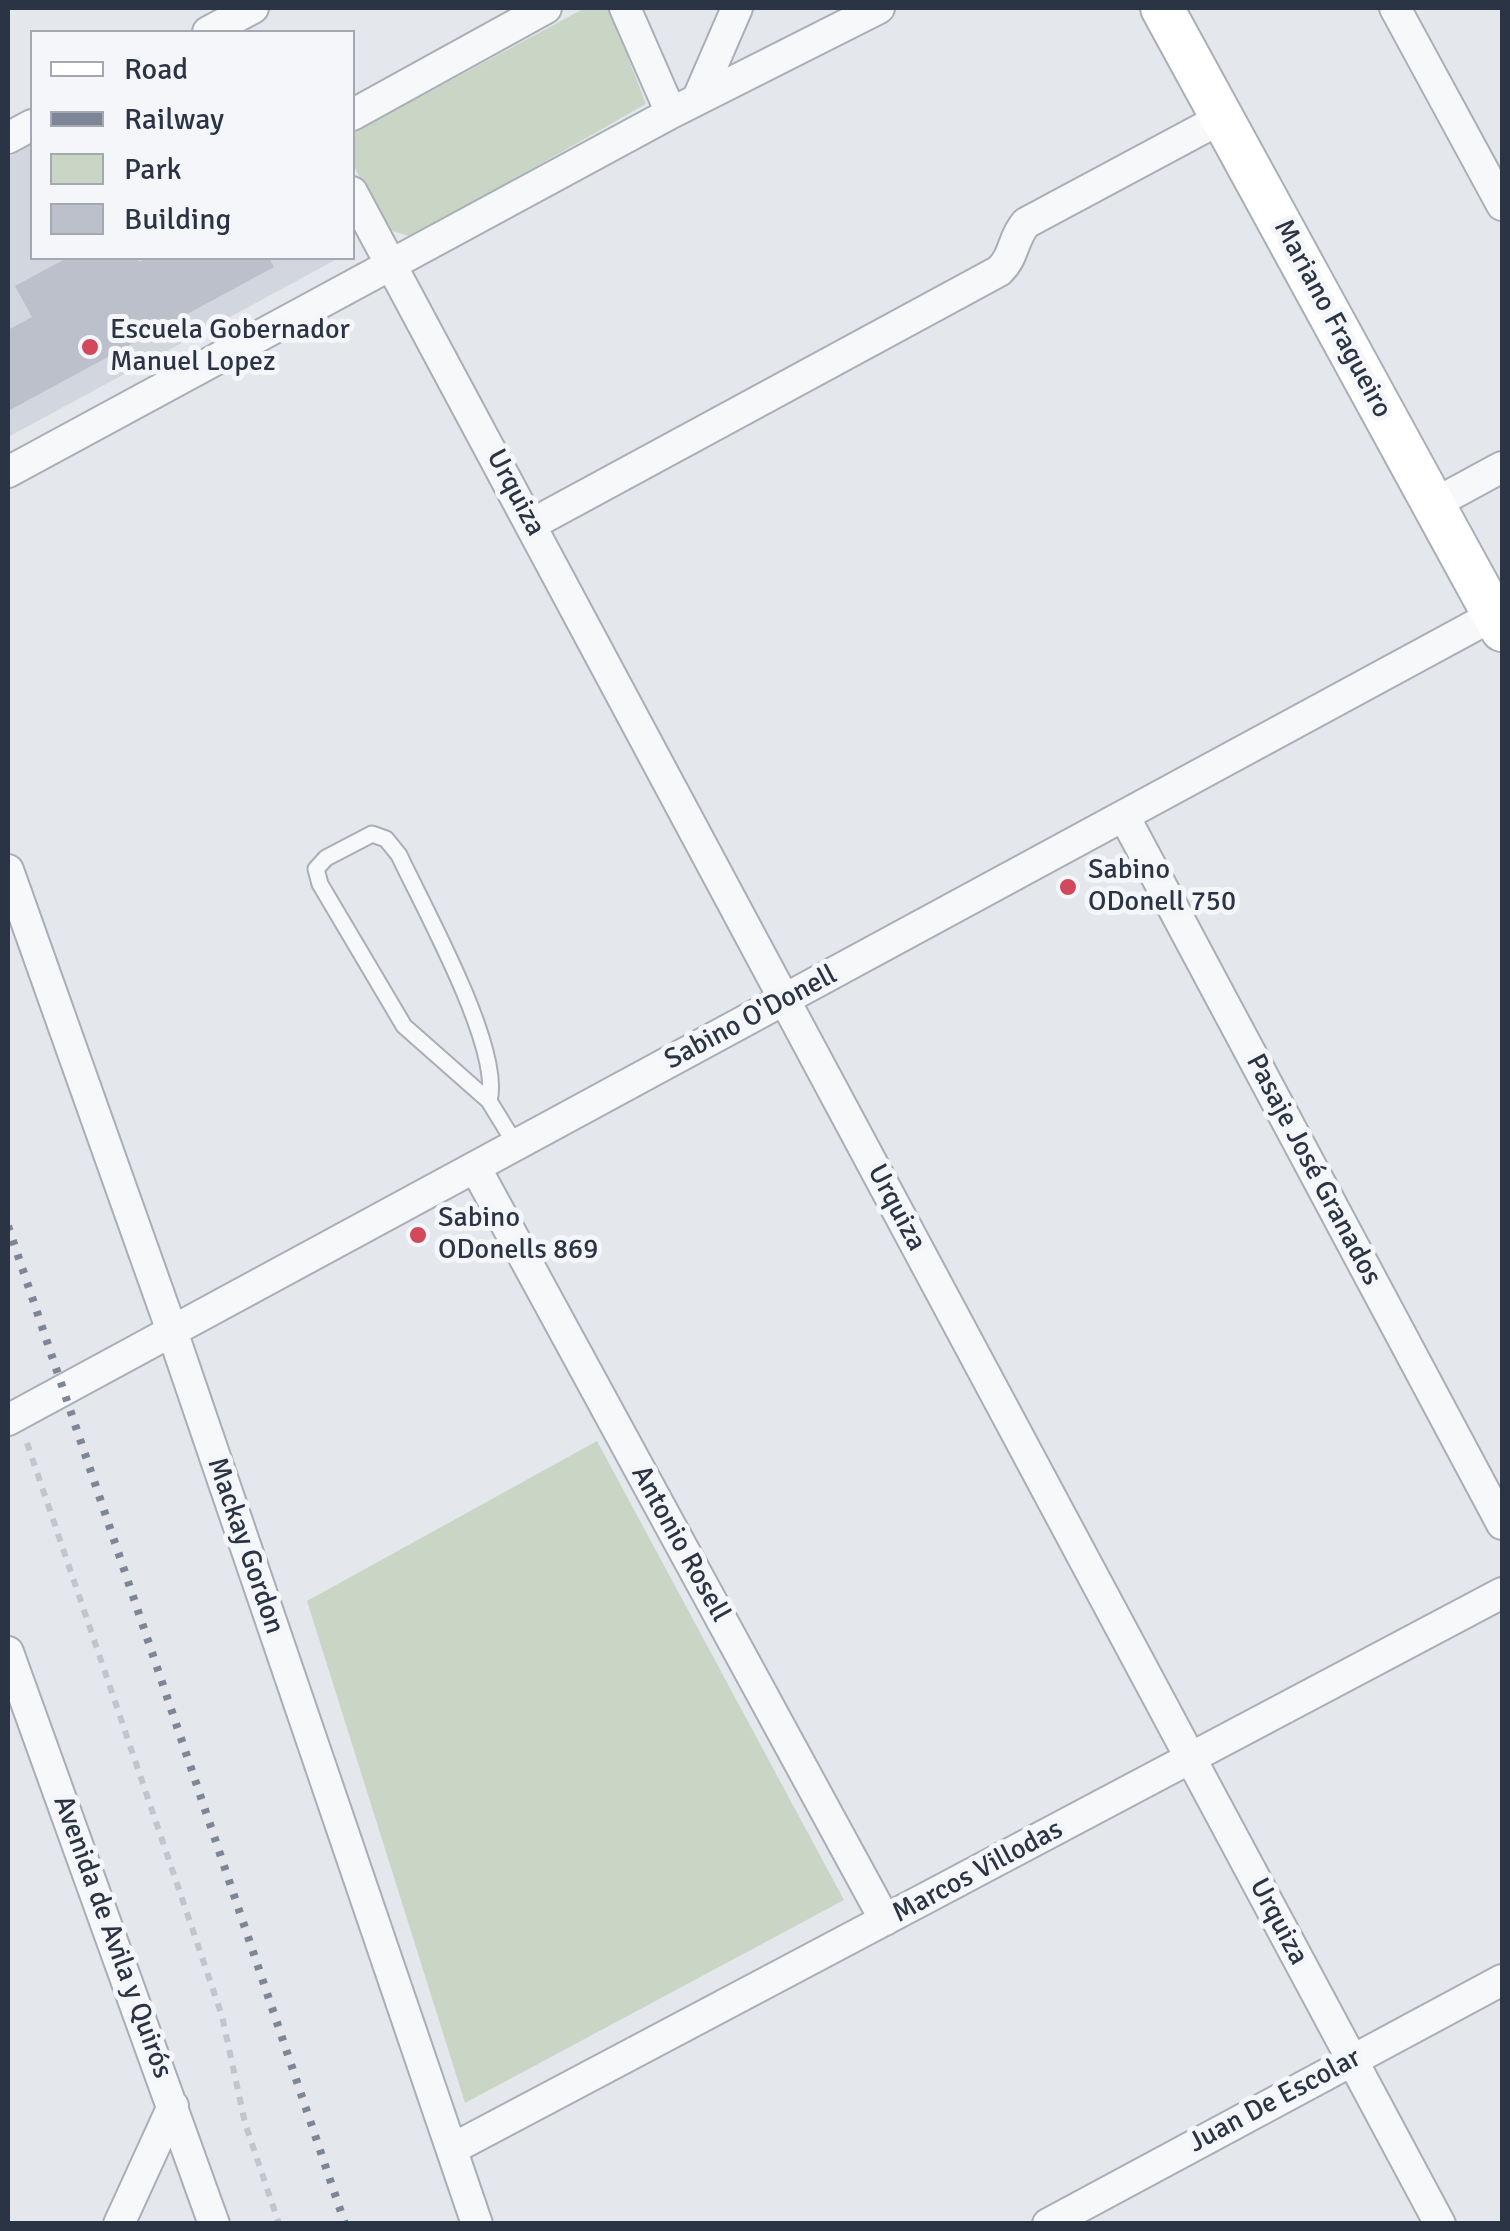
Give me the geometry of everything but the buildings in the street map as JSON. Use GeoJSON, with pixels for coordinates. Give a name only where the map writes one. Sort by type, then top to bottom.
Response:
{"type":"FeatureCollection","features":[{"type":"Feature","properties":{"kind":"main road","name":"Mariano Fragueiro"},"geometry":{"type":"LineString","coordinates":[[1162,8],[1498,623]]}},
{"type":"Feature","properties":{"kind":"street"},"geometry":{"type":"LineString","coordinates":[[212,30],[253,8],[265,30]]}},
{"type":"Feature","properties":{"kind":"street"},"geometry":{"type":"LineString","coordinates":[[355,113],[546,8]]}},
{"type":"Feature","properties":{"kind":"street"},"geometry":{"type":"LineString","coordinates":[[625,8],[670,113]]}},
{"type":"Feature","properties":{"kind":"street"},"geometry":{"type":"LineString","coordinates":[[698,98],[737,8]]}},
{"type":"Feature","properties":{"kind":"street"},"geometry":{"type":"LineString","coordinates":[[8,472],[698,98],[824,20],[879,8]]}},
{"type":"Feature","properties":{"kind":"street"},"geometry":{"type":"LineString","coordinates":[[1394,8],[1502,205]]}},
{"type":"Feature","properties":{"kind":"street"},"geometry":{"type":"LineString","coordinates":[[532,524],[999,272],[1012,259],[1017,233],[1026,222],[1222,118]]}},
{"type":"Feature","properties":{"kind":"street"},"geometry":{"type":"LineString","coordinates":[[8,138],[30,125]]}},
{"type":"Feature","properties":{"kind":"street","name":"Urquiza"},"geometry":{"type":"LineString","coordinates":[[355,197],[1440,2224]]}},
{"type":"Feature","properties":{"kind":"street"},"geometry":{"type":"LineString","coordinates":[[1432,506],[1502,468]]}},
{"type":"Feature","properties":{"kind":"street","name":"Sabino O'Donell"},"geometry":{"type":"LineString","coordinates":[[12,1417],[1124,816],[1498,623]]}},
{"type":"Feature","properties":{"kind":"street","name":"Pasaje José Granados"},"geometry":{"type":"LineString","coordinates":[[1124,816],[1502,1524]]}},
{"type":"Feature","properties":{"kind":"street","name":"Mackay Gordon"},"geometry":{"type":"LineString","coordinates":[[8,870],[172,1331],[478,2224]]}},
{"type":"Feature","properties":{"kind":"street","name":"Antonio Rosell"},"geometry":{"type":"LineString","coordinates":[[475,1167],[885,1920]]}},
{"type":"Feature","properties":{"kind":"street","name":"Marcos Villodas"},"geometry":{"type":"LineString","coordinates":[[452,2149],[1502,1593]]}},
{"type":"Feature","properties":{"kind":"street","name":"Avenida de Avila y Quirós"},"geometry":{"type":"LineString","coordinates":[[8,1652],[214,2224]]}},
{"type":"Feature","properties":{"kind":"street","name":"Juan De Escolar"},"geometry":{"type":"LineString","coordinates":[[1048,2224],[1502,1980]]}},
{"type":"Feature","properties":{"kind":"street"},"geometry":{"type":"LineString","coordinates":[[119,2224],[174,2106]]}},
{"type":"Feature","properties":{"kind":"lane"},"geometry":{"type":"LineString","coordinates":[[489,1101],[493,1086],[484,1046],[398,855],[386,840],[372,834],[326,858],[316,870],[320,884],[404,1026],[489,1101],[516,1145]]}},
{"type":"Feature","properties":{"kind":"path"},"geometry":{"type":"LineString","coordinates":[[12,1417],[222,2016],[245,2123],[279,2224]]}},
{"type":"Feature","properties":{"kind":"shaded area","name":"Escuela Gobernador Manuel Lopez"},"geometry":{"type":"Polygon","coordinates":[[[30,145],[30,260],[335,260],[8,437],[8,158],[30,145]]]}},
{"type":"Feature","properties":{"kind":"green space"},"geometry":{"type":"Polygon","coordinates":[[[585,8],[609,8],[646,104],[412,237],[386,229],[355,168],[355,132],[585,8]]]}},
{"type":"Feature","properties":{"kind":"green space"},"geometry":{"type":"Polygon","coordinates":[[[597,1441],[844,1900],[465,2103],[307,1601],[597,1441]]]}},
{"type":"Feature","properties":{"kind":"railway"},"geometry":{"type":"LineString","coordinates":[[8,1226],[345,2224]]}},
{"type":"Feature","properties":{"kind":"place","name":"Escuela Gobernador Manuel Lopez"},"geometry":{"type":"Point","coordinates":[90,347]}},
{"type":"Feature","properties":{"kind":"place","name":"Sabino ODonell 750"},"geometry":{"type":"Point","coordinates":[1068,887]}},
{"type":"Feature","properties":{"kind":"place","name":"Sabino ODonells 869"},"geometry":{"type":"Point","coordinates":[418,1235]}}]}
